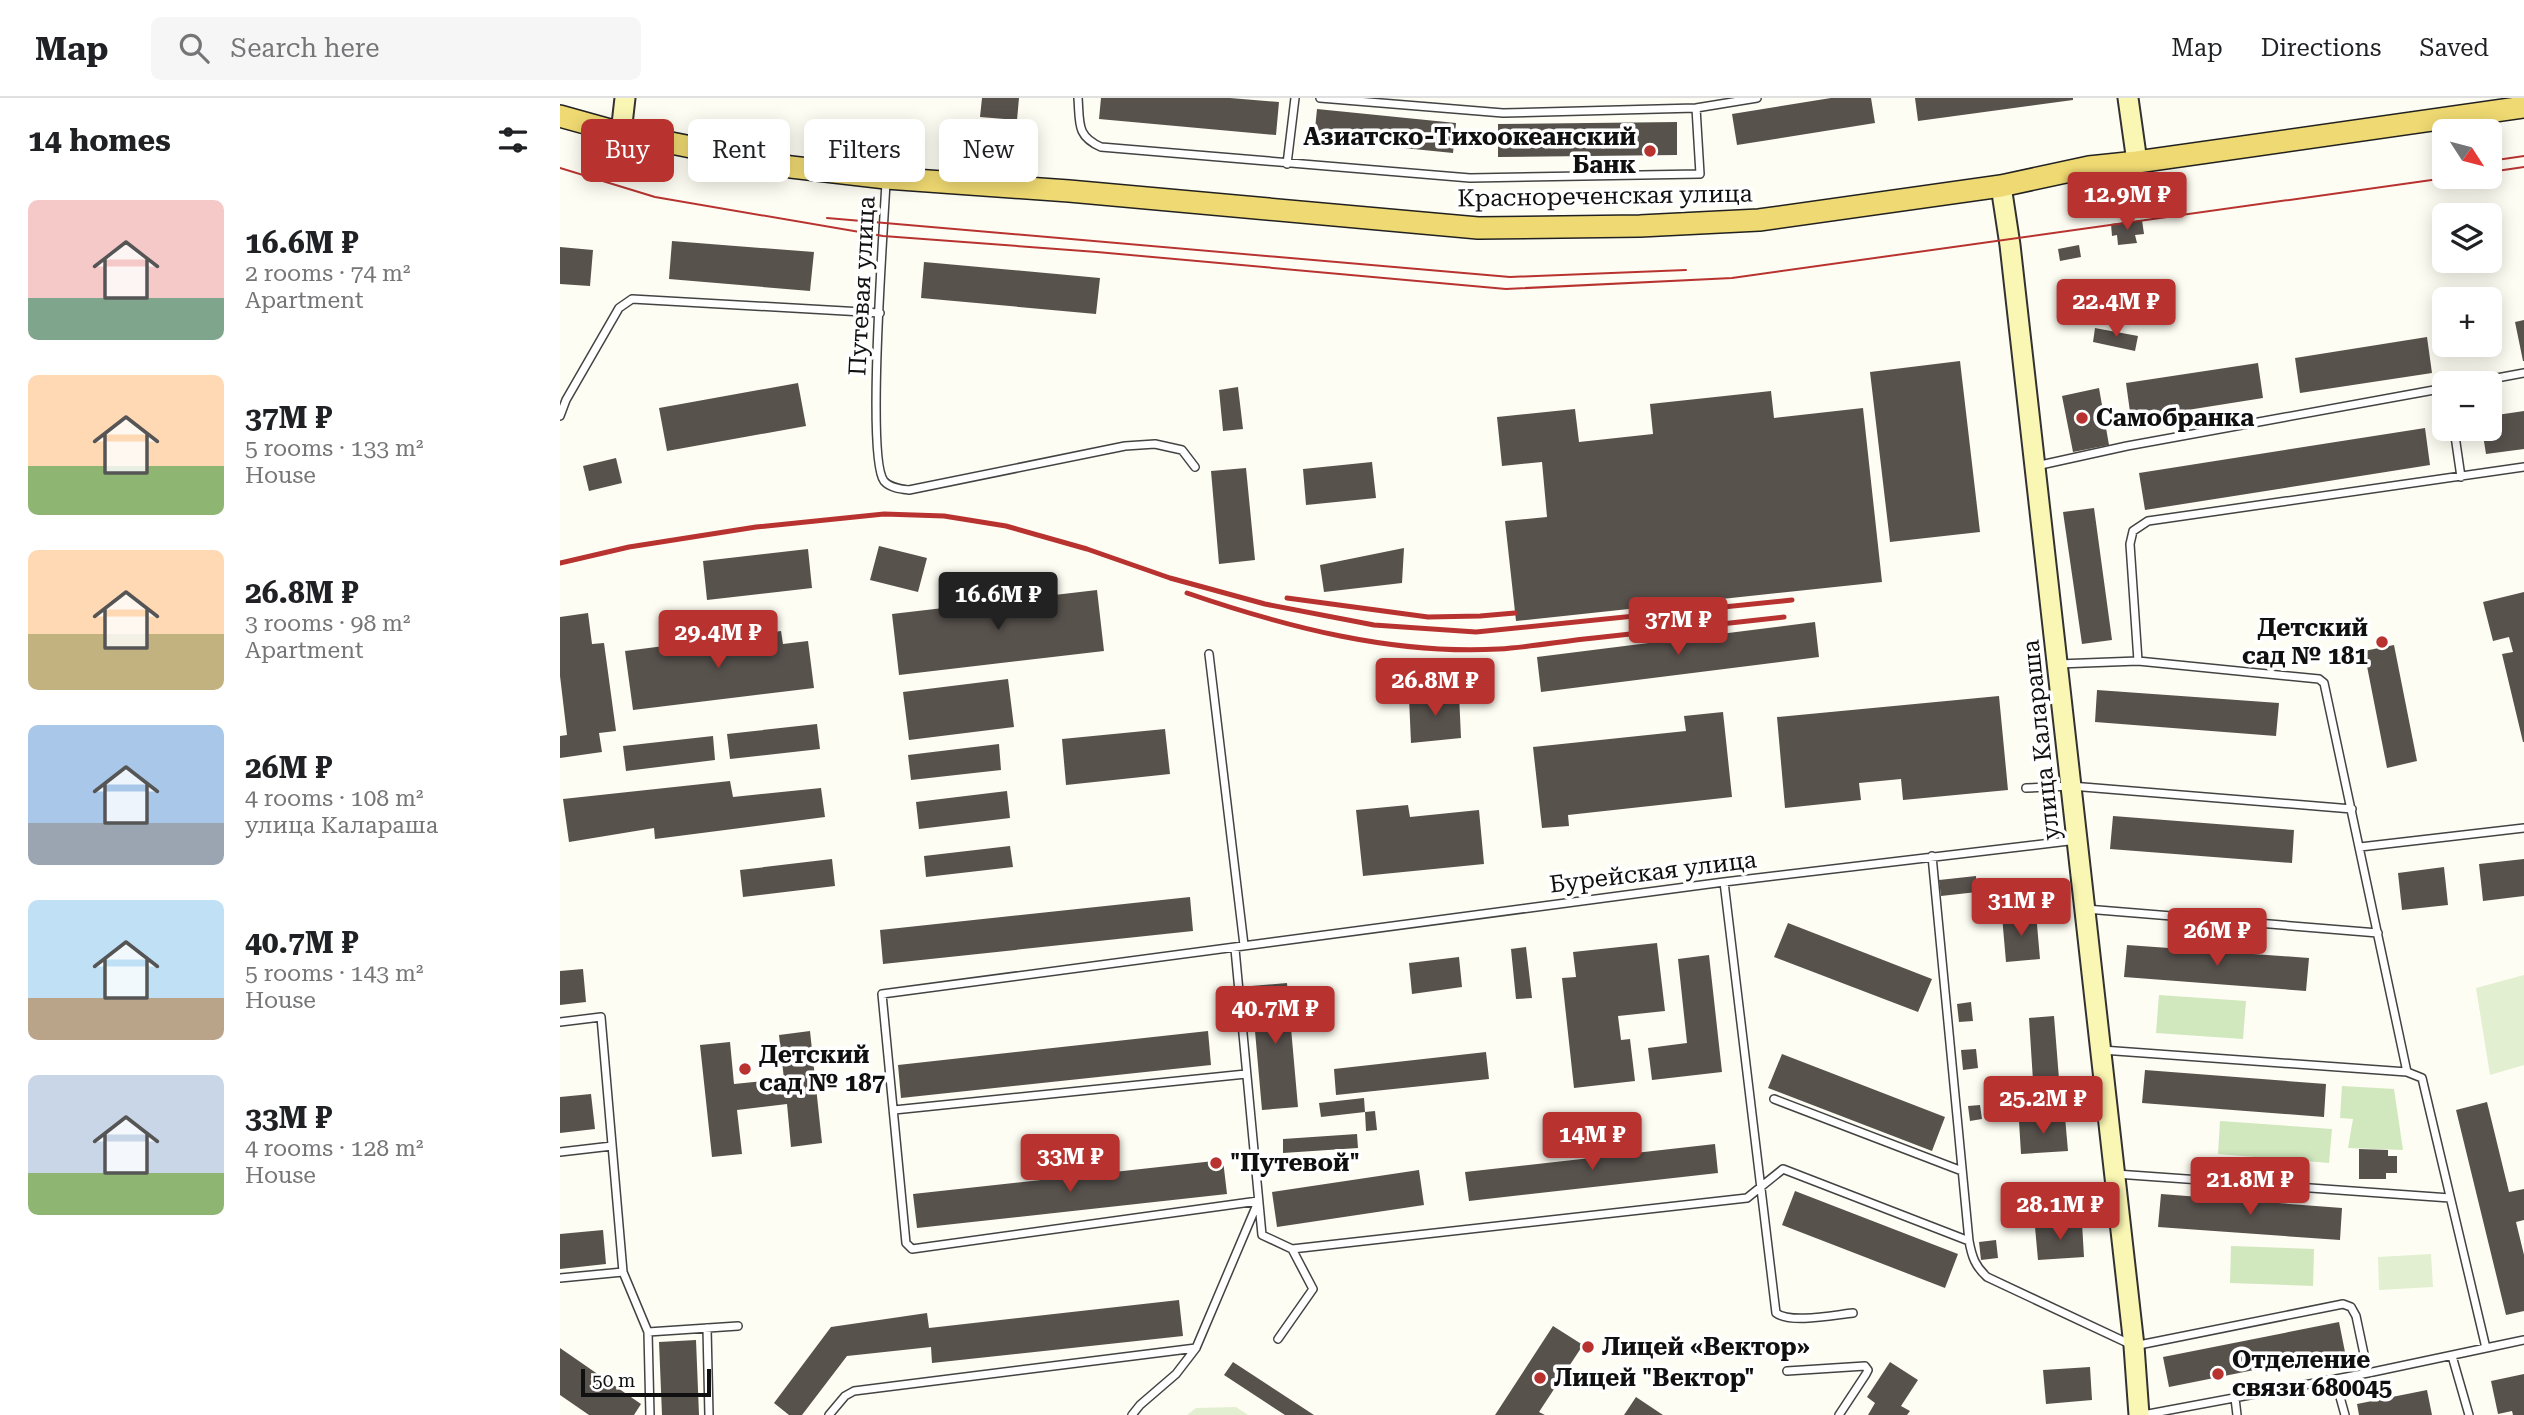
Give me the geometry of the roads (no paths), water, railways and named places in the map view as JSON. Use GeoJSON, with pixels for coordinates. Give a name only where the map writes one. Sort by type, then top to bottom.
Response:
{"type":"FeatureCollection","features":[{"type":"Feature","properties":{"kind":"main road","name":"Краснореченская улица"},"geometry":{"type":"LineString","coordinates":[[925,181],[1478,228],[1640,226],[1759,220],[2001,186],[2089,167],[2524,107]]}},
{"type":"Feature","properties":{"kind":"main road","name":"Краснореченская улица"},"geometry":{"type":"LineString","coordinates":[[560,116],[581,122]]}},
{"type":"Feature","properties":{"kind":"main road","name":"Краснореченская улица"},"geometry":{"type":"LineString","coordinates":[[674,144],[804,169]]}},
{"type":"Feature","properties":{"kind":"street"},"geometry":{"type":"LineString","coordinates":[[623,119],[625,98]]}},
{"type":"Feature","properties":{"kind":"street"},"geometry":{"type":"LineString","coordinates":[[2128,98],[2137,162]]}},
{"type":"Feature","properties":{"kind":"street","name":"улица Калараша"},"geometry":{"type":"LineString","coordinates":[[2001,186],[2141,1415]]}},
{"type":"Feature","properties":{"kind":"lane"},"geometry":{"type":"LineString","coordinates":[[1079,98],[1080,129],[1087,141],[1101,147],[1470,178],[1700,174],[1696,108]]}},
{"type":"Feature","properties":{"kind":"lane"},"geometry":{"type":"LineString","coordinates":[[1287,164],[1294,98]]}},
{"type":"Feature","properties":{"kind":"lane"},"geometry":{"type":"LineString","coordinates":[[1320,98],[1503,113],[1696,108],[1757,98]]}},
{"type":"Feature","properties":{"kind":"lane","name":"Путевая улица"},"geometry":{"type":"LineString","coordinates":[[886,182],[876,396],[879,467],[884,480],[893,487],[909,490],[1135,445],[1155,444],[1182,450],[1195,467]]}},
{"type":"Feature","properties":{"kind":"lane"},"geometry":{"type":"LineString","coordinates":[[560,416],[566,400],[619,308],[632,299],[880,313]]}},
{"type":"Feature","properties":{"kind":"lane"},"geometry":{"type":"LineString","coordinates":[[2502,377],[2524,373]]}},
{"type":"Feature","properties":{"kind":"lane"},"geometry":{"type":"LineString","coordinates":[[2035,466],[2127,446],[2432,390]]}},
{"type":"Feature","properties":{"kind":"lane"},"geometry":{"type":"LineString","coordinates":[[2456,441],[2461,477]]}},
{"type":"Feature","properties":{"kind":"lane"},"geometry":{"type":"LineString","coordinates":[[2138,661],[2130,544],[2133,531],[2148,521],[2524,467]]}},
{"type":"Feature","properties":{"kind":"lane"},"geometry":{"type":"LineString","coordinates":[[1209,654],[1244,945]]}},
{"type":"Feature","properties":{"kind":"lane"},"geometry":{"type":"LineString","coordinates":[[2057,664],[2138,661],[2322,680],[2326,685],[2407,1072]]}},
{"type":"Feature","properties":{"kind":"lane"},"geometry":{"type":"LineString","coordinates":[[2026,788],[2071,786],[2352,809]]}},
{"type":"Feature","properties":{"kind":"lane"},"geometry":{"type":"LineString","coordinates":[[2360,847],[2524,828]]}},
{"type":"Feature","properties":{"kind":"lane","name":"Бурейская улица"},"geometry":{"type":"LineString","coordinates":[[894,1110],[882,994],[1724,882],[2077,839]]}},
{"type":"Feature","properties":{"kind":"lane"},"geometry":{"type":"LineString","coordinates":[[1932,856],[1973,1261],[1987,1277],[2134,1346],[2343,1304],[2351,1307],[2356,1316],[2368,1373]]}},
{"type":"Feature","properties":{"kind":"lane"},"geometry":{"type":"LineString","coordinates":[[1724,882],[1776,1313],[1782,1318],[1853,1313]]}},
{"type":"Feature","properties":{"kind":"lane"},"geometry":{"type":"LineString","coordinates":[[2085,909],[2378,933]]}},
{"type":"Feature","properties":{"kind":"lane"},"geometry":{"type":"LineString","coordinates":[[1235,949],[1262,1235],[1292,1249],[1746,1198],[1783,1170],[1969,1241]]}},
{"type":"Feature","properties":{"kind":"lane"},"geometry":{"type":"LineString","coordinates":[[560,1022],[601,1017],[623,1272],[648,1332],[650,1415]]}},
{"type":"Feature","properties":{"kind":"lane"},"geometry":{"type":"LineString","coordinates":[[2101,1050],[2407,1072],[2422,1078],[2486,1349]]}},
{"type":"Feature","properties":{"kind":"lane"},"geometry":{"type":"LineString","coordinates":[[1246,1074],[894,1110],[905,1243],[912,1249],[1258,1201]]}},
{"type":"Feature","properties":{"kind":"lane"},"geometry":{"type":"LineString","coordinates":[[1774,1099],[1962,1171]]}},
{"type":"Feature","properties":{"kind":"lane"},"geometry":{"type":"LineString","coordinates":[[560,1152],[612,1146]]}},
{"type":"Feature","properties":{"kind":"lane"},"geometry":{"type":"LineString","coordinates":[[2115,1174],[2450,1198]]}},
{"type":"Feature","properties":{"kind":"lane"},"geometry":{"type":"LineString","coordinates":[[1132,1415],[1176,1374],[1196,1348],[1258,1201]]}},
{"type":"Feature","properties":{"kind":"lane"},"geometry":{"type":"LineString","coordinates":[[1279,1339],[1313,1289],[1292,1249]]}},
{"type":"Feature","properties":{"kind":"lane"},"geometry":{"type":"LineString","coordinates":[[560,1278],[623,1272]]}},
{"type":"Feature","properties":{"kind":"lane"},"geometry":{"type":"LineString","coordinates":[[648,1332],[738,1326]]}},
{"type":"Feature","properties":{"kind":"lane"},"geometry":{"type":"LineString","coordinates":[[707,1328],[709,1415]]}},
{"type":"Feature","properties":{"kind":"lane"},"geometry":{"type":"LineString","coordinates":[[2141,1415],[2368,1373],[2524,1340]]}},
{"type":"Feature","properties":{"kind":"lane"},"geometry":{"type":"LineString","coordinates":[[829,1415],[845,1396],[854,1391],[1196,1348]]}},
{"type":"Feature","properties":{"kind":"lane"},"geometry":{"type":"LineString","coordinates":[[2452,1356],[2469,1415]]}},
{"type":"Feature","properties":{"kind":"lane"},"geometry":{"type":"LineString","coordinates":[[1787,1371],[1865,1366],[1868,1370],[1839,1415]]}},
{"type":"Feature","properties":{"kind":"lane"},"geometry":{"type":"LineString","coordinates":[[2335,1379],[2345,1415]]}},
{"type":"Feature","properties":{"kind":"lane"},"geometry":{"type":"LineString","coordinates":[[2235,1398],[2238,1415]]}},
{"type":"Feature","properties":{"kind":"tram line"},"geometry":{"type":"LineString","coordinates":[[2502,159],[2524,156]]}},
{"type":"Feature","properties":{"kind":"tram line"},"geometry":{"type":"LineString","coordinates":[[2502,170],[2524,167]]}},
{"type":"Feature","properties":{"kind":"tram line"},"geometry":{"type":"LineString","coordinates":[[560,168],[655,197],[883,236],[1097,252],[1506,289],[1732,278],[2432,180]]}},
{"type":"Feature","properties":{"kind":"tram line"},"geometry":{"type":"LineString","coordinates":[[827,218],[1510,277],[1686,270]]}},
{"type":"Feature","properties":{"kind":"railway"},"geometry":{"type":"LineString","coordinates":[[560,563],[629,547],[756,527],[884,514],[944,516],[1006,526],[1087,549],[1170,578],[1265,604],[1374,625],[1476,632],[1792,600]]}},
{"type":"Feature","properties":{"kind":"railway"},"geometry":{"type":"LineString","coordinates":[[1187,593],[1263,617],[1340,636],[1419,648],[1459,650],[1511,648],[1784,617]]}},
{"type":"Feature","properties":{"kind":"railway"},"geometry":{"type":"LineString","coordinates":[[1287,598],[1428,617],[1515,613]]}},
{"type":"Feature","properties":{"kind":"place","name":"Азиатско-Тихоокеанский Банк"},"geometry":{"type":"Point","coordinates":[1650,151]}},
{"type":"Feature","properties":{"kind":"place","name":"Самобранка"},"geometry":{"type":"Point","coordinates":[2082,418]}},
{"type":"Feature","properties":{"kind":"place","name":"Детский сад № 181"},"geometry":{"type":"Point","coordinates":[2382,642]}},
{"type":"Feature","properties":{"kind":"place","name":"Детский сад № 187"},"geometry":{"type":"Point","coordinates":[745,1069]}},
{"type":"Feature","properties":{"kind":"place","name":"\"Путевой\""},"geometry":{"type":"Point","coordinates":[1216,1163]}},
{"type":"Feature","properties":{"kind":"place","name":"Лицей «Вектор»"},"geometry":{"type":"Point","coordinates":[1588,1347]}},
{"type":"Feature","properties":{"kind":"place","name":"Отделение связи 680045"},"geometry":{"type":"Point","coordinates":[2218,1374]}},
{"type":"Feature","properties":{"kind":"place","name":"Лицей \"Вектор\""},"geometry":{"type":"Point","coordinates":[1540,1378]}}]}
